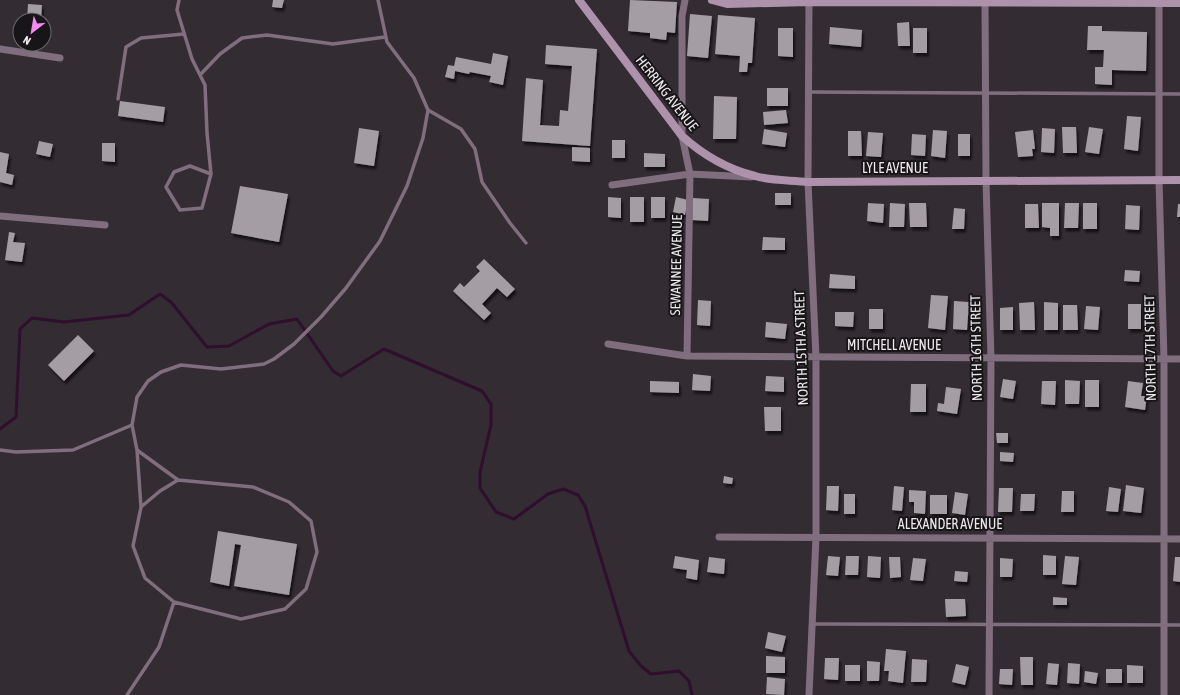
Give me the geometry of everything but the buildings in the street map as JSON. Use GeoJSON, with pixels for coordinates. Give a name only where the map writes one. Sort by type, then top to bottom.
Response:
{"type":"FeatureCollection","features":[{"type":"Feature","properties":{"kind":"main road","name":"HERRING AVENUE"},"geometry":{"type":"LineString","coordinates":[[579,0],[682,136],[697,149],[729,168],[756,177]]}},
{"type":"Feature","properties":{"kind":"main road"},"geometry":{"type":"LineString","coordinates":[[712,0],[727,4],[809,1],[1159,2],[1180,4]]}},
{"type":"Feature","properties":{"kind":"main road","name":"LYLE AVENUE"},"geometry":{"type":"LineString","coordinates":[[756,177],[808,182],[1180,180]]}},
{"type":"Feature","properties":{"kind":"street","name":"SEWANNEE AVENUE"},"geometry":{"type":"LineString","coordinates":[[685,0],[682,16],[682,136],[690,174],[687,356]]}},
{"type":"Feature","properties":{"kind":"street","name":"NORTH 15TH A STREET"},"geometry":{"type":"LineString","coordinates":[[808,695],[816,537],[816,358],[808,182],[809,1]]}},
{"type":"Feature","properties":{"kind":"street","name":"NORTH 16TH STREET"},"geometry":{"type":"LineString","coordinates":[[985,1],[986,181],[990,358],[988,695]]}},
{"type":"Feature","properties":{"kind":"street","name":"NORTH 17TH STREET"},"geometry":{"type":"LineString","coordinates":[[1159,2],[1159,180],[1164,359],[1164,695]]}},
{"type":"Feature","properties":{"kind":"street"},"geometry":{"type":"LineString","coordinates":[[0,49],[60,58]]}},
{"type":"Feature","properties":{"kind":"street","name":"LYLE AVENUE"},"geometry":{"type":"LineString","coordinates":[[612,185],[690,174],[756,177]]}},
{"type":"Feature","properties":{"kind":"street"},"geometry":{"type":"LineString","coordinates":[[0,216],[105,225]]}},
{"type":"Feature","properties":{"kind":"street","name":"MITCHELL AVENUE"},"geometry":{"type":"LineString","coordinates":[[608,344],[687,356],[816,358],[1180,359]]}},
{"type":"Feature","properties":{"kind":"street","name":"ALEXANDER AVENUE"},"geometry":{"type":"LineString","coordinates":[[719,537],[1180,538]]}},
{"type":"Feature","properties":{"kind":"lane"},"geometry":{"type":"LineString","coordinates":[[179,0],[177,10],[184,34],[192,59],[205,85],[211,174],[202,208],[180,210],[166,187],[174,172],[190,166],[211,174]]}},
{"type":"Feature","properties":{"kind":"lane"},"geometry":{"type":"LineString","coordinates":[[137,450],[178,480],[253,487],[289,502],[311,521],[317,552],[306,589],[285,609],[240,619],[174,602],[145,578],[133,546],[141,507],[137,450],[132,425],[137,397],[148,381],[161,372],[181,366],[221,369],[264,364],[274,359],[294,344],[321,317],[346,288],[380,241],[407,186],[423,138],[428,110],[414,78],[387,42],[378,0]]}},
{"type":"Feature","properties":{"kind":"lane"},"geometry":{"type":"LineString","coordinates":[[118,99],[126,47],[141,38],[184,34]]}},
{"type":"Feature","properties":{"kind":"lane"},"geometry":{"type":"LineString","coordinates":[[200,75],[220,54],[242,38],[267,35],[333,44],[385,37]]}},
{"type":"Feature","properties":{"kind":"lane"},"geometry":{"type":"LineString","coordinates":[[809,92],[1180,94]]}},
{"type":"Feature","properties":{"kind":"lane"},"geometry":{"type":"LineString","coordinates":[[428,110],[461,128],[475,149],[482,182],[510,223],[526,243]]}},
{"type":"Feature","properties":{"kind":"lane"},"geometry":{"type":"LineString","coordinates":[[0,450],[16,452],[73,450],[132,425]]}},
{"type":"Feature","properties":{"kind":"lane"},"geometry":{"type":"LineString","coordinates":[[141,507],[160,491],[178,480]]}},
{"type":"Feature","properties":{"kind":"lane"},"geometry":{"type":"LineString","coordinates":[[127,695],[159,647],[174,602]]}},
{"type":"Feature","properties":{"kind":"lane"},"geometry":{"type":"LineString","coordinates":[[812,624],[1180,625]]}},
{"type":"Feature","properties":{"kind":"waterway"},"geometry":{"type":"LineString","coordinates":[[0,429],[16,417],[20,329],[32,318],[64,322],[129,315],[160,294],[171,302],[207,347],[229,346],[269,324],[297,319],[333,371],[341,376],[384,349],[482,391],[491,404],[491,425],[480,472],[480,488],[496,512],[514,519],[548,494],[563,489],[578,495],[585,506],[629,651],[641,666],[651,674],[679,671],[689,681],[692,695]]}}]}
